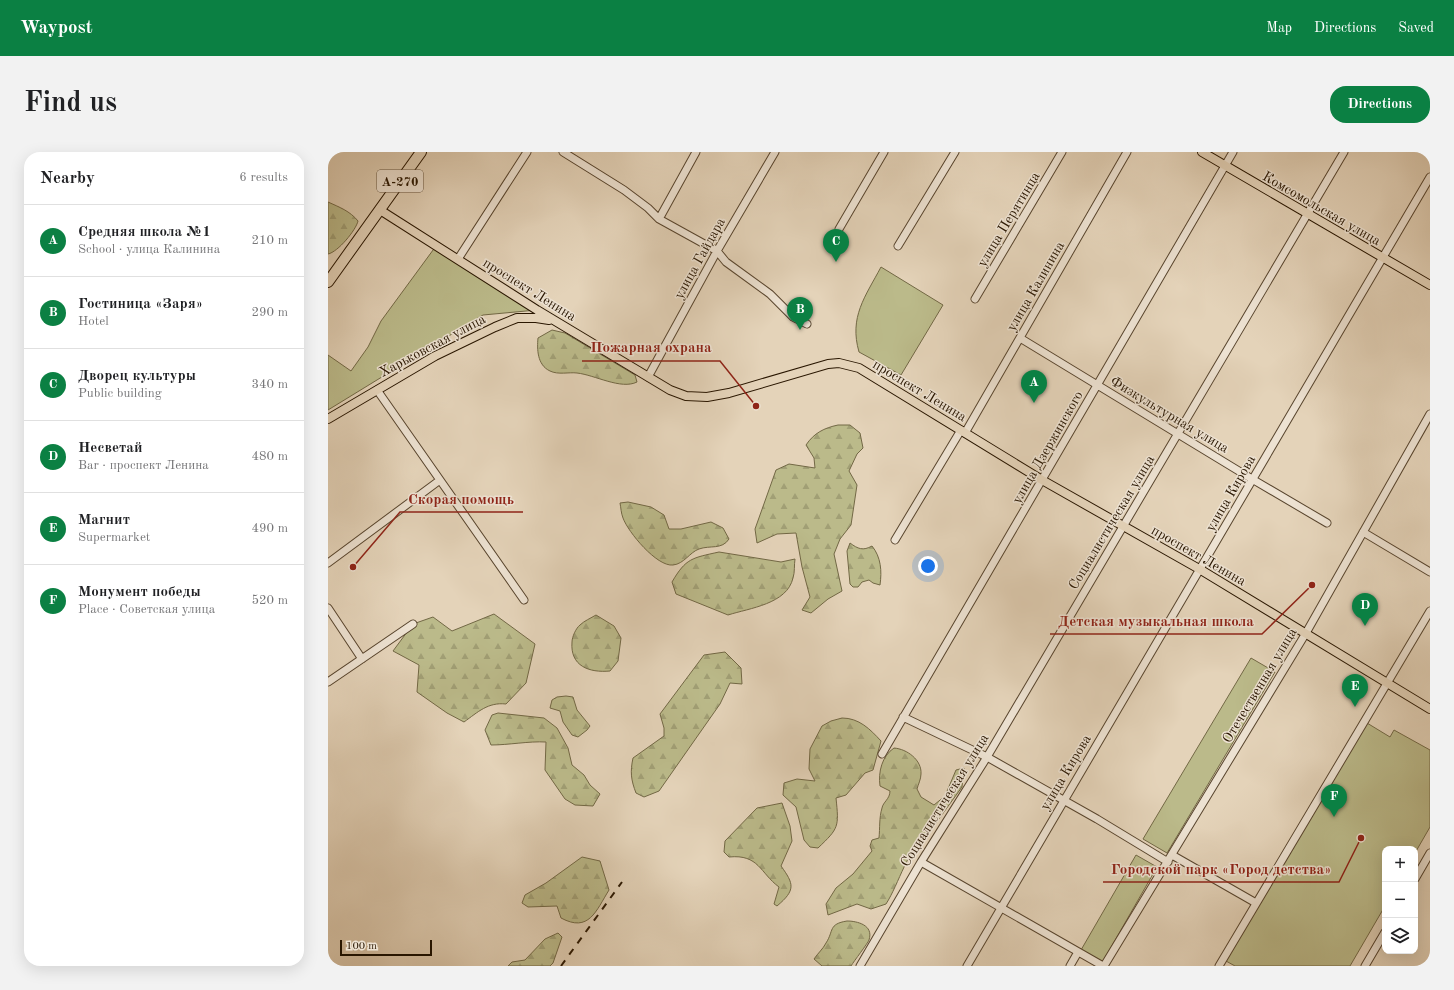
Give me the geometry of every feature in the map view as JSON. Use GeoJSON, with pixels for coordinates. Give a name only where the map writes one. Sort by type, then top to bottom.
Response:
{"type":"FeatureCollection","features":[{"type":"Feature","properties":{"kind":"highway","name":"А-270"},"geometry":{"type":"LineString","coordinates":[[328,282],[421,152]]}},
{"type":"Feature","properties":{"kind":"main road","name":"Комсомольская улица"},"geometry":{"type":"LineString","coordinates":[[1202,152],[1430,286]]}},
{"type":"Feature","properties":{"kind":"main road","name":"проспект Ленина"},"geometry":{"type":"LineString","coordinates":[[380,210],[556,322],[670,390],[686,396],[707,397],[805,370],[839,363],[858,368],[1042,480],[1200,570],[1430,709]]}},
{"type":"Feature","properties":{"kind":"main road","name":"Харьковская улица"},"geometry":{"type":"LineString","coordinates":[[328,419],[435,356],[500,325],[517,318],[536,318],[556,322]]}},
{"type":"Feature","properties":{"kind":"street"},"geometry":{"type":"LineString","coordinates":[[458,259],[527,152]]}},
{"type":"Feature","properties":{"kind":"street"},"geometry":{"type":"LineString","coordinates":[[564,152],[624,190],[648,208],[659,219],[717,251],[726,262],[770,294],[793,317],[807,324]]}},
{"type":"Feature","properties":{"kind":"street"},"geometry":{"type":"LineString","coordinates":[[659,219],[696,152]]}},
{"type":"Feature","properties":{"kind":"street","name":"улица Гайдара"},"geometry":{"type":"LineString","coordinates":[[648,377],[717,251],[775,152]]}},
{"type":"Feature","properties":{"kind":"street"},"geometry":{"type":"LineString","coordinates":[[839,229],[884,152]]}},
{"type":"Feature","properties":{"kind":"street"},"geometry":{"type":"LineString","coordinates":[[898,246],[954,152]]}},
{"type":"Feature","properties":{"kind":"street","name":"улица Перятинца"},"geometry":{"type":"LineString","coordinates":[[975,300],[1062,152]]}},
{"type":"Feature","properties":{"kind":"street","name":"улица Калинина"},"geometry":{"type":"LineString","coordinates":[[895,540],[1020,338],[1127,152]]}},
{"type":"Feature","properties":{"kind":"street","name":"улица Дзержинского"},"geometry":{"type":"LineString","coordinates":[[882,754],[1234,152]]}},
{"type":"Feature","properties":{"kind":"street","name":"Социалистическая улица"},"geometry":{"type":"LineString","coordinates":[[860,966],[921,862],[987,757],[1344,152]]}},
{"type":"Feature","properties":{"kind":"street","name":"улица Кирова"},"geometry":{"type":"LineString","coordinates":[[967,966],[1252,479],[1384,258],[1430,177]]}},
{"type":"Feature","properties":{"kind":"street","name":"Физкультурная улица"},"geometry":{"type":"LineString","coordinates":[[1020,338],[1327,523]]}},
{"type":"Feature","properties":{"kind":"street"},"geometry":{"type":"LineString","coordinates":[[377,390],[524,600]]}},
{"type":"Feature","properties":{"kind":"street","name":"Отечественная улица"},"geometry":{"type":"LineString","coordinates":[[1103,966],[1168,862],[1306,633],[1430,414]]}},
{"type":"Feature","properties":{"kind":"street"},"geometry":{"type":"LineString","coordinates":[[328,563],[440,480]]}},
{"type":"Feature","properties":{"kind":"street"},"geometry":{"type":"LineString","coordinates":[[1363,532],[1430,572]]}},
{"type":"Feature","properties":{"kind":"street"},"geometry":{"type":"LineString","coordinates":[[328,608],[362,659]]}},
{"type":"Feature","properties":{"kind":"street"},"geometry":{"type":"LineString","coordinates":[[1219,966],[1430,611]]}},
{"type":"Feature","properties":{"kind":"street"},"geometry":{"type":"LineString","coordinates":[[328,682],[413,624]]}},
{"type":"Feature","properties":{"kind":"street"},"geometry":{"type":"LineString","coordinates":[[903,717],[987,757],[1168,862]]}},
{"type":"Feature","properties":{"kind":"street"},"geometry":{"type":"LineString","coordinates":[[1418,874],[1430,853]]}},
{"type":"Feature","properties":{"kind":"street"},"geometry":{"type":"LineString","coordinates":[[1172,855],[1256,903]]}},
{"type":"Feature","properties":{"kind":"street"},"geometry":{"type":"LineString","coordinates":[[921,862],[1103,966]]}},
{"type":"Feature","properties":{"kind":"street"},"geometry":{"type":"LineString","coordinates":[[1365,966],[1382,937]]}},
{"type":"Feature","properties":{"kind":"street"},"geometry":{"type":"LineString","coordinates":[[1070,966],[1078,952]]}},
{"type":"Feature","properties":{"kind":"green space"},"geometry":{"type":"Polygon","coordinates":[[[328,202],[348,212],[358,221],[354,230],[346,240],[337,249],[328,254],[328,202]]]}},
{"type":"Feature","properties":{"kind":"green space"},"geometry":{"type":"Polygon","coordinates":[[[436,246],[537,310],[483,315],[328,410],[328,355],[351,371],[368,347],[381,321],[436,246]]]}},
{"type":"Feature","properties":{"kind":"green space"},"geometry":{"type":"Polygon","coordinates":[[[881,267],[943,305],[901,375],[859,352],[856,340],[857,318],[860,308],[881,267]]]}},
{"type":"Feature","properties":{"kind":"green space"},"geometry":{"type":"Polygon","coordinates":[[[552,330],[565,333],[635,375],[637,382],[623,384],[584,374],[550,371],[542,365],[540,361],[538,352],[538,338],[552,330]]]}},
{"type":"Feature","properties":{"kind":"green space"},"geometry":{"type":"Polygon","coordinates":[[[838,425],[850,425],[860,433],[863,448],[857,454],[849,471],[857,485],[851,525],[840,539],[834,554],[842,591],[828,599],[811,613],[802,610],[810,597],[802,567],[796,533],[777,534],[757,543],[755,529],[776,470],[789,464],[815,468],[814,458],[806,445],[812,437],[820,432],[838,425]]]}},
{"type":"Feature","properties":{"kind":"green space"},"geometry":{"type":"Polygon","coordinates":[[[628,502],[651,507],[664,515],[669,529],[681,529],[711,522],[723,528],[729,539],[723,545],[699,549],[677,564],[666,564],[651,555],[644,548],[626,524],[622,516],[620,503],[628,502]]]}},
{"type":"Feature","properties":{"kind":"green space"},"geometry":{"type":"Polygon","coordinates":[[[850,543],[861,549],[872,546],[875,550],[880,564],[880,585],[869,580],[862,582],[858,587],[853,587],[850,584],[847,551],[850,543]]]}},
{"type":"Feature","properties":{"kind":"green space"},"geometry":{"type":"Polygon","coordinates":[[[719,552],[781,562],[795,559],[794,576],[789,587],[776,599],[757,607],[728,615],[676,594],[672,582],[681,568],[691,560],[719,552]]]}},
{"type":"Feature","properties":{"kind":"green space"},"geometry":{"type":"Polygon","coordinates":[[[494,614],[535,644],[526,683],[506,704],[488,706],[464,722],[447,713],[417,692],[419,665],[393,651],[413,624],[433,617],[452,631],[494,614]]]}},
{"type":"Feature","properties":{"kind":"green space"},"geometry":{"type":"Polygon","coordinates":[[[596,615],[614,626],[621,638],[618,661],[610,671],[595,671],[582,666],[574,657],[572,650],[574,633],[577,628],[583,622],[596,615]]]}},
{"type":"Feature","properties":{"kind":"green space"},"geometry":{"type":"Polygon","coordinates":[[[725,652],[741,668],[742,684],[730,683],[720,704],[659,791],[644,797],[636,793],[632,776],[633,758],[664,736],[664,728],[660,714],[704,655],[725,652]]]}},
{"type":"Feature","properties":{"kind":"green space"},"geometry":{"type":"Polygon","coordinates":[[[1251,658],[1275,672],[1167,853],[1143,839],[1251,658]]]}},
{"type":"Feature","properties":{"kind":"green space"},"geometry":{"type":"Polygon","coordinates":[[[557,697],[573,697],[577,710],[590,726],[578,737],[572,735],[563,722],[560,711],[550,708],[552,700],[557,697]]]}},
{"type":"Feature","properties":{"kind":"green space"},"geometry":{"type":"Polygon","coordinates":[[[498,713],[544,718],[557,728],[568,748],[572,765],[584,775],[590,785],[600,794],[593,806],[575,805],[565,799],[545,770],[546,742],[491,745],[485,730],[492,715],[498,713]]]}},
{"type":"Feature","properties":{"kind":"green space"},"geometry":{"type":"Polygon","coordinates":[[[848,718],[859,722],[868,728],[881,741],[873,770],[865,773],[846,795],[836,798],[837,821],[834,831],[818,848],[810,847],[804,840],[796,807],[783,795],[784,783],[797,779],[815,781],[809,769],[810,749],[822,726],[831,721],[848,718]]]}},
{"type":"Feature","properties":{"kind":"green space"},"geometry":{"type":"Polygon","coordinates":[[[1367,723],[1390,737],[1394,730],[1430,750],[1430,827],[1418,848],[1418,846],[1382,846],[1382,911],[1350,966],[1235,966],[1226,961],[1367,723]]]}},
{"type":"Feature","properties":{"kind":"green space"},"geometry":{"type":"Polygon","coordinates":[[[894,748],[909,753],[919,764],[921,774],[917,789],[921,797],[934,805],[945,796],[956,770],[964,768],[962,787],[928,834],[921,840],[909,857],[886,904],[871,909],[857,904],[828,915],[826,904],[836,888],[853,874],[872,851],[870,846],[872,840],[879,838],[881,812],[890,791],[880,786],[880,770],[886,755],[894,748]]]}},
{"type":"Feature","properties":{"kind":"green space"},"geometry":{"type":"Polygon","coordinates":[[[782,803],[790,826],[792,841],[781,866],[789,878],[791,887],[787,896],[777,906],[774,904],[779,887],[753,861],[747,858],[729,857],[724,852],[725,841],[757,808],[782,803]]]}},
{"type":"Feature","properties":{"kind":"green space"},"geometry":{"type":"Polygon","coordinates":[[[1136,855],[1157,867],[1102,963],[1081,950],[1136,855]]]}},
{"type":"Feature","properties":{"kind":"green space"},"geometry":{"type":"Polygon","coordinates":[[[582,857],[600,861],[609,890],[591,918],[578,923],[571,922],[561,918],[557,906],[528,907],[522,903],[525,895],[546,883],[582,857]]]}},
{"type":"Feature","properties":{"kind":"green space"},"geometry":{"type":"Polygon","coordinates":[[[847,921],[860,923],[867,927],[870,935],[868,942],[851,966],[822,966],[814,959],[825,945],[834,926],[841,922],[847,921]]]}},
{"type":"Feature","properties":{"kind":"green space"},"geometry":{"type":"Polygon","coordinates":[[[558,933],[562,937],[553,963],[550,966],[508,966],[512,962],[525,960],[545,939],[558,933]]]}},
{"type":"Feature","properties":{"kind":"railway"},"geometry":{"type":"LineString","coordinates":[[561,966],[622,882]]}},
{"type":"Feature","properties":{"kind":"place","name":"Дворец культуры"},"geometry":{"type":"Point","coordinates":[836,262]}},
{"type":"Feature","properties":{"kind":"place","name":"Гостиница «Заря»"},"geometry":{"type":"Point","coordinates":[800,330]}},
{"type":"Feature","properties":{"kind":"place","name":"Средняя школа №1"},"geometry":{"type":"Point","coordinates":[1034,403]}},
{"type":"Feature","properties":{"kind":"place","name":"Пожарная охрана"},"geometry":{"type":"Point","coordinates":[756,406]}},
{"type":"Feature","properties":{"kind":"place","name":"Скорая помощь"},"geometry":{"type":"Point","coordinates":[353,567]}},
{"type":"Feature","properties":{"kind":"place","name":"Детская музыкальная школа"},"geometry":{"type":"Point","coordinates":[1312,585]}},
{"type":"Feature","properties":{"kind":"place","name":"Несветай"},"geometry":{"type":"Point","coordinates":[1365,626]}},
{"type":"Feature","properties":{"kind":"place","name":"Магнит"},"geometry":{"type":"Point","coordinates":[1355,707]}},
{"type":"Feature","properties":{"kind":"place","name":"Монумент победы"},"geometry":{"type":"Point","coordinates":[1334,817]}},
{"type":"Feature","properties":{"kind":"place","name":"Городской парк «Город детства»"},"geometry":{"type":"Point","coordinates":[1361,838]}}]}
